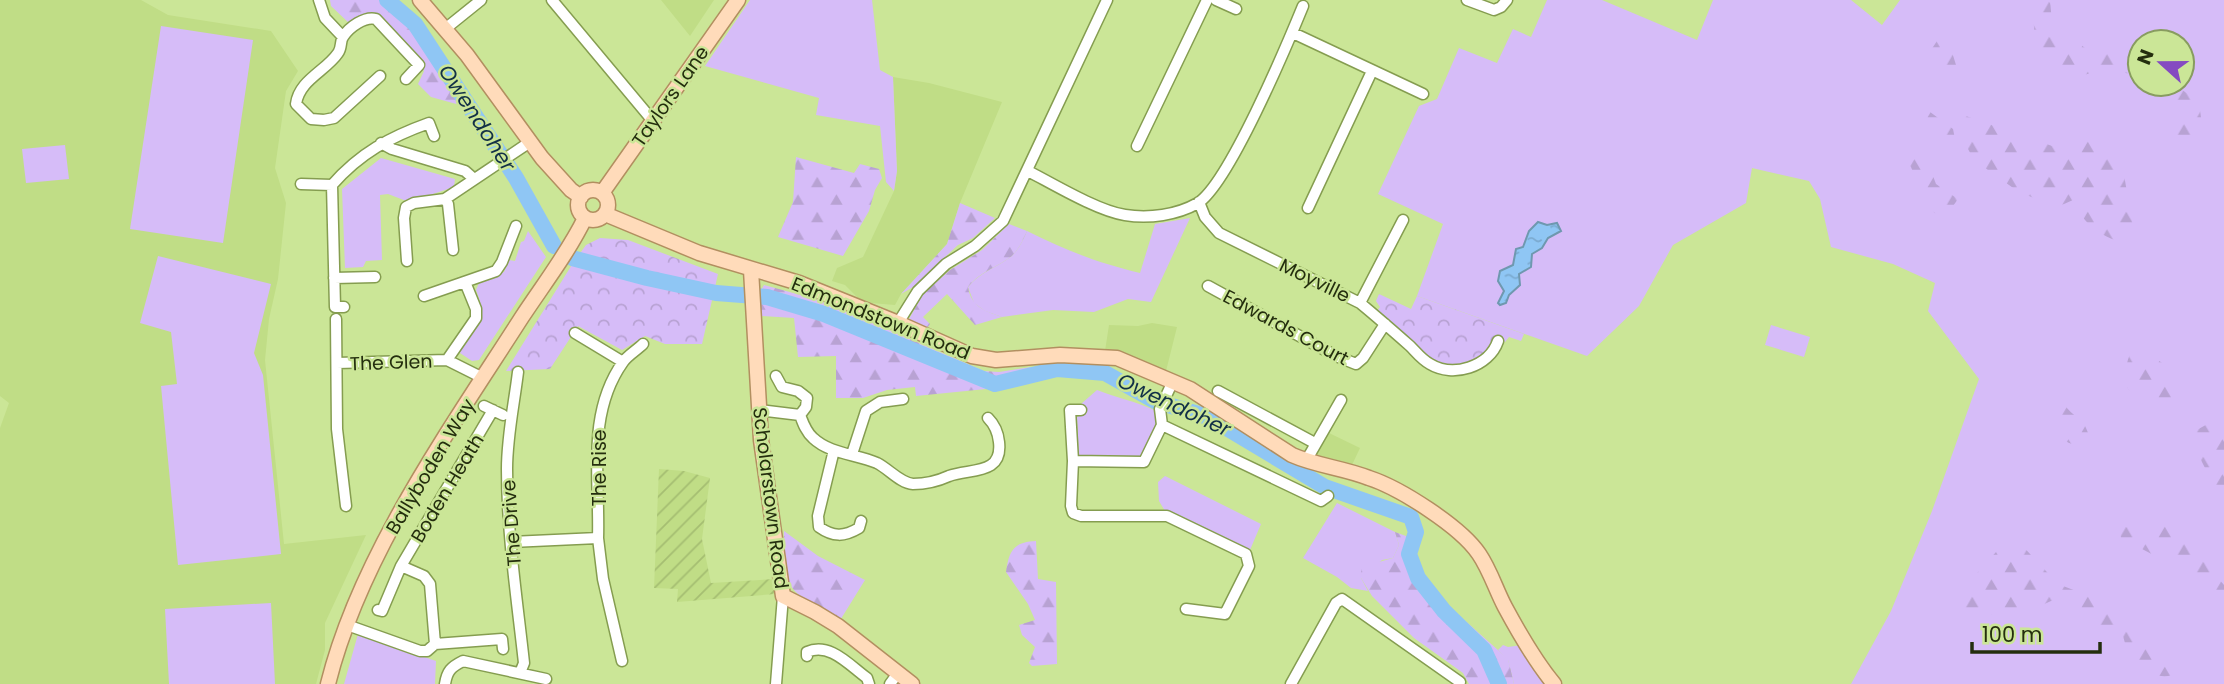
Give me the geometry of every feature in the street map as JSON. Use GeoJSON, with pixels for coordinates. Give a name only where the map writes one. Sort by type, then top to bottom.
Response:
{"type":"FeatureCollection","features":[{"type":"Feature","properties":{"kind":"main road"},"geometry":{"type":"LineString","coordinates":[[420,0],[467,55],[530,142],[571,190],[581,197]]}},
{"type":"Feature","properties":{"kind":"main road","name":"Taylors Lane"},"geometry":{"type":"LineString","coordinates":[[602,193],[738,0]]}},
{"type":"Feature","properties":{"kind":"main road"},"geometry":{"type":"LineString","coordinates":[[591,191],[602,193],[608,202],[606,214],[597,220],[585,218],[578,207],[581,197],[591,191]]}},
{"type":"Feature","properties":{"kind":"main road","name":"Edmondstown Road"},"geometry":{"type":"LineString","coordinates":[[606,214],[660,238],[751,270],[799,283],[983,359],[1060,355],[1116,358],[1191,389],[1280,448],[1306,461],[1384,484],[1466,538],[1479,553],[1504,606],[1554,684]]}},
{"type":"Feature","properties":{"kind":"main road","name":"Ballyboden Way"},"geometry":{"type":"LineString","coordinates":[[328,684],[347,625],[422,475],[585,218]]}},
{"type":"Feature","properties":{"kind":"main road","name":"Scholarstown Road"},"geometry":{"type":"LineString","coordinates":[[751,270],[750,295],[763,462],[783,596]]}},
{"type":"Feature","properties":{"kind":"main road"},"geometry":{"type":"LineString","coordinates":[[783,596],[815,611],[838,626],[894,679],[912,684]]}},
{"type":"Feature","properties":{"kind":"street"},"geometry":{"type":"LineString","coordinates":[[318,0],[325,18],[343,37]]}},
{"type":"Feature","properties":{"kind":"street"},"geometry":{"type":"LineString","coordinates":[[445,29],[481,0]]}},
{"type":"Feature","properties":{"kind":"street"},"geometry":{"type":"LineString","coordinates":[[552,0],[642,104],[653,121]]}},
{"type":"Feature","properties":{"kind":"street"},"geometry":{"type":"LineString","coordinates":[[898,323],[918,291],[946,264],[975,246],[1003,221],[1107,0]]}},
{"type":"Feature","properties":{"kind":"street"},"geometry":{"type":"LineString","coordinates":[[1137,146],[1207,0]]}},
{"type":"Feature","properties":{"kind":"street"},"geometry":{"type":"LineString","coordinates":[[1216,0],[1236,9]]}},
{"type":"Feature","properties":{"kind":"street"},"geometry":{"type":"LineString","coordinates":[[1467,0],[1494,10],[1507,0]]}},
{"type":"Feature","properties":{"kind":"street"},"geometry":{"type":"LineString","coordinates":[[1028,171],[1124,215],[1160,216],[1199,202],[1227,167],[1293,33],[1303,6]]}},
{"type":"Feature","properties":{"kind":"street"},"geometry":{"type":"LineString","coordinates":[[380,76],[334,118],[324,121],[312,119],[296,104],[297,95],[340,52],[343,37],[363,20],[370,18],[376,19],[419,65],[407,79]]}},
{"type":"Feature","properties":{"kind":"street"},"geometry":{"type":"LineString","coordinates":[[1293,33],[1423,94]]}},
{"type":"Feature","properties":{"kind":"street"},"geometry":{"type":"LineString","coordinates":[[1308,208],[1372,71]]}},
{"type":"Feature","properties":{"kind":"street"},"geometry":{"type":"LineString","coordinates":[[301,184],[332,185],[381,143],[429,123],[434,136]]}},
{"type":"Feature","properties":{"kind":"street"},"geometry":{"type":"LineString","coordinates":[[407,261],[405,207],[414,203],[445,199],[530,142]]}},
{"type":"Feature","properties":{"kind":"street"},"geometry":{"type":"LineString","coordinates":[[381,143],[391,149],[465,171],[473,178]]}},
{"type":"Feature","properties":{"kind":"street"},"geometry":{"type":"LineString","coordinates":[[332,185],[335,307],[344,307]]}},
{"type":"Feature","properties":{"kind":"street"},"geometry":{"type":"LineString","coordinates":[[445,199],[448,204],[453,250]]}},
{"type":"Feature","properties":{"kind":"street","name":"Moyville"},"geometry":{"type":"LineString","coordinates":[[1199,202],[1205,218],[1219,233],[1360,303],[1403,220]]}},
{"type":"Feature","properties":{"kind":"street"},"geometry":{"type":"LineString","coordinates":[[424,296],[496,271],[516,226]]}},
{"type":"Feature","properties":{"kind":"street"},"geometry":{"type":"LineString","coordinates":[[334,278],[374,277]]}},
{"type":"Feature","properties":{"kind":"street"},"geometry":{"type":"LineString","coordinates":[[447,360],[476,318],[476,309],[465,282]]}},
{"type":"Feature","properties":{"kind":"street","name":"Edwards Court"},"geometry":{"type":"LineString","coordinates":[[1208,286],[1336,356],[1356,364],[1363,358],[1385,324]]}},
{"type":"Feature","properties":{"kind":"street"},"geometry":{"type":"LineString","coordinates":[[1360,303],[1430,365],[1446,369],[1464,369],[1490,358],[1498,341]]}},
{"type":"Feature","properties":{"kind":"street","name":"The Glen"},"geometry":{"type":"LineString","coordinates":[[336,319],[337,429],[346,506]]}},
{"type":"Feature","properties":{"kind":"street"},"geometry":{"type":"LineString","coordinates":[[575,334],[623,362]]}},
{"type":"Feature","properties":{"kind":"street","name":"The Rise"},"geometry":{"type":"LineString","coordinates":[[622,661],[603,579],[598,538],[597,435],[604,399],[623,362],[643,344]]}},
{"type":"Feature","properties":{"kind":"street","name":"The Glen"},"geometry":{"type":"LineString","coordinates":[[337,363],[447,360],[483,378]]}},
{"type":"Feature","properties":{"kind":"street","name":"The Drive"},"geometry":{"type":"LineString","coordinates":[[518,372],[507,467],[511,542],[524,663],[520,673]]}},
{"type":"Feature","properties":{"kind":"street"},"geometry":{"type":"LineString","coordinates":[[776,376],[782,387],[798,391],[807,398],[806,407],[800,415]]}},
{"type":"Feature","properties":{"kind":"street"},"geometry":{"type":"LineString","coordinates":[[1073,461],[1144,462],[1162,425],[1162,404],[1173,381]]}},
{"type":"Feature","properties":{"kind":"street"},"geometry":{"type":"LineString","coordinates":[[1217,391],[1311,441]]}},
{"type":"Feature","properties":{"kind":"street"},"geometry":{"type":"LineString","coordinates":[[852,454],[866,411],[880,402],[903,399]]}},
{"type":"Feature","properties":{"kind":"street"},"geometry":{"type":"LineString","coordinates":[[1306,461],[1341,400]]}},
{"type":"Feature","properties":{"kind":"street","name":"Boden Heath"},"geometry":{"type":"LineString","coordinates":[[378,610],[382,611],[401,566],[493,410]]}},
{"type":"Feature","properties":{"kind":"street"},"geometry":{"type":"LineString","coordinates":[[759,410],[800,415]]}},
{"type":"Feature","properties":{"kind":"street"},"geometry":{"type":"LineString","coordinates":[[1081,410],[1070,410],[1073,513],[1081,516],[1167,516],[1246,554],[1249,566],[1224,614],[1186,609]]}},
{"type":"Feature","properties":{"kind":"street"},"geometry":{"type":"LineString","coordinates":[[800,415],[811,437],[834,450],[888,468],[911,484],[942,481],[951,475],[989,467],[997,458],[1000,448],[996,427],[988,418]]}},
{"type":"Feature","properties":{"kind":"street"},"geometry":{"type":"LineString","coordinates":[[1162,425],[1321,501],[1328,496]]}},
{"type":"Feature","properties":{"kind":"street"},"geometry":{"type":"LineString","coordinates":[[1280,448],[1291,430]]}},
{"type":"Feature","properties":{"kind":"street"},"geometry":{"type":"LineString","coordinates":[[834,450],[818,516],[819,527],[829,535],[837,536],[851,533],[859,528],[861,521]]}},
{"type":"Feature","properties":{"kind":"street"},"geometry":{"type":"LineString","coordinates":[[511,542],[598,538]]}},
{"type":"Feature","properties":{"kind":"street","name":"Boden Heath"},"geometry":{"type":"LineString","coordinates":[[401,566],[424,576],[430,584],[435,644]]}},
{"type":"Feature","properties":{"kind":"street","name":"Scholarstown Road"},"geometry":{"type":"LineString","coordinates":[[776,684],[783,596]]}},
{"type":"Feature","properties":{"kind":"street"},"geometry":{"type":"LineString","coordinates":[[1296,682],[1336,603],[1342,599],[1460,682]]}},
{"type":"Feature","properties":{"kind":"street"},"geometry":{"type":"LineString","coordinates":[[347,625],[420,651],[427,651],[435,644],[502,639],[503,649]]}},
{"type":"Feature","properties":{"kind":"street"},"geometry":{"type":"LineString","coordinates":[[807,656],[807,652],[816,648],[831,651],[867,678],[869,684]]}},
{"type":"Feature","properties":{"kind":"street"},"geometry":{"type":"LineString","coordinates":[[445,684],[451,667],[463,662],[546,679]]}},
{"type":"Feature","properties":{"kind":"shaded area"},"geometry":{"type":"Polygon","coordinates":[[[0,0],[141,0],[168,15],[271,31],[298,71],[286,91],[275,168],[286,203],[278,279],[269,319],[265,360],[284,544],[366,535],[325,623],[325,650],[316,684],[0,684],[0,428],[9,403],[0,396],[0,0]]]}},
{"type":"Feature","properties":{"kind":"shaded area"},"geometry":{"type":"Polygon","coordinates":[[[661,0],[714,0],[690,36],[661,0]]]}},
{"type":"Feature","properties":{"kind":"shaded area"},"geometry":{"type":"Polygon","coordinates":[[[893,77],[929,83],[1002,102],[960,203],[947,244],[901,294],[895,305],[871,303],[858,298],[845,285],[832,281],[837,268],[863,257],[894,191],[897,171],[893,77]]]}},
{"type":"Feature","properties":{"kind":"shaded area"},"geometry":{"type":"Polygon","coordinates":[[[1152,323],[1177,327],[1166,371],[1105,351],[1109,325],[1138,326],[1152,323]]]}},
{"type":"Feature","properties":{"kind":"shaded area"},"geometry":{"type":"Polygon","coordinates":[[[1327,432],[1360,448],[1352,465],[1314,455],[1327,432]]]}},
{"type":"Feature","properties":{"kind":"shaded area"},"geometry":{"type":"Polygon","coordinates":[[[659,469],[684,471],[710,478],[702,539],[711,583],[774,579],[775,594],[677,602],[678,589],[654,588],[659,469]]]}},
{"type":"Feature","properties":{"kind":"green space"},"geometry":{"type":"Polygon","coordinates":[[[330,0],[388,0],[404,14],[460,105],[431,97],[418,84],[424,71],[379,17],[367,14],[350,24],[331,6],[330,0]]]}},
{"type":"Feature","properties":{"kind":"green space"},"geometry":{"type":"Polygon","coordinates":[[[750,0],[872,0],[880,70],[893,77],[897,171],[894,191],[886,182],[880,126],[816,115],[819,98],[705,66],[750,0]]]}},
{"type":"Feature","properties":{"kind":"green space"},"geometry":{"type":"Polygon","coordinates":[[[1547,0],[1602,0],[1697,40],[1713,0],[1851,0],[1882,25],[1900,0],[2224,0],[2224,684],[1851,684],[1891,611],[1932,511],[1979,379],[1928,311],[1935,283],[1893,264],[1831,247],[1820,199],[1809,181],[1752,168],[1746,203],[1673,245],[1639,306],[1587,356],[1417,296],[1443,224],[1378,194],[1419,106],[1437,99],[1459,48],[1497,63],[1513,29],[1531,37],[1547,0]]]}},
{"type":"Feature","properties":{"kind":"green space"},"geometry":{"type":"Polygon","coordinates":[[[2036,0],[2050,0],[2052,23],[2093,54],[2126,49],[2126,73],[2097,72],[2072,81],[2058,77],[2037,42],[2034,13],[2036,0]]]}},
{"type":"Feature","properties":{"kind":"green space"},"geometry":{"type":"Polygon","coordinates":[[[161,26],[253,40],[223,243],[130,229],[161,26]]]}},
{"type":"Feature","properties":{"kind":"green space"},"geometry":{"type":"Polygon","coordinates":[[[1939,38],[1952,52],[1960,78],[1952,84],[1942,75],[1929,53],[1939,38]]]}},
{"type":"Feature","properties":{"kind":"green space"},"geometry":{"type":"Polygon","coordinates":[[[2165,98],[2193,98],[2199,102],[2203,133],[2196,144],[2178,139],[2174,131],[2176,120],[2182,117],[2183,110],[2165,98]]]}},
{"type":"Feature","properties":{"kind":"green space"},"geometry":{"type":"Polygon","coordinates":[[[1922,106],[1953,129],[1955,139],[1952,145],[1947,146],[1920,127],[1916,115],[1917,107],[1922,106]]]}},
{"type":"Feature","properties":{"kind":"green space"},"geometry":{"type":"Polygon","coordinates":[[[1963,115],[2078,155],[2089,133],[2097,138],[2124,175],[2137,249],[2091,227],[2073,200],[2055,208],[2016,190],[1974,160],[1968,149],[1963,115]]]}},
{"type":"Feature","properties":{"kind":"green space"},"geometry":{"type":"Polygon","coordinates":[[[1910,142],[1927,160],[1936,184],[1958,199],[1948,213],[1939,217],[1926,205],[1911,167],[1902,154],[1910,142]]]}},
{"type":"Feature","properties":{"kind":"green space"},"geometry":{"type":"Polygon","coordinates":[[[65,145],[69,179],[26,183],[22,149],[65,145]]]}},
{"type":"Feature","properties":{"kind":"green space"},"geometry":{"type":"Polygon","coordinates":[[[796,157],[854,173],[860,164],[879,169],[882,178],[875,190],[869,211],[843,256],[778,237],[793,202],[796,157]]]}},
{"type":"Feature","properties":{"kind":"green space"},"geometry":{"type":"Polygon","coordinates":[[[381,158],[455,179],[454,187],[409,202],[388,194],[380,195],[382,260],[366,261],[363,267],[345,268],[342,189],[381,158]]]}},
{"type":"Feature","properties":{"kind":"green space"},"geometry":{"type":"Polygon","coordinates":[[[960,203],[995,218],[973,238],[958,245],[913,287],[901,294],[947,244],[960,203]]]}},
{"type":"Feature","properties":{"kind":"green space"},"geometry":{"type":"Polygon","coordinates":[[[1190,218],[1151,302],[1128,299],[1094,312],[1053,310],[1002,317],[985,311],[974,303],[968,287],[982,274],[1012,255],[1027,231],[1082,255],[1140,273],[1155,224],[1190,218]]]}},
{"type":"Feature","properties":{"kind":"green space"},"geometry":{"type":"Polygon","coordinates":[[[1009,224],[1027,231],[1018,249],[968,287],[976,304],[1002,317],[975,325],[947,294],[923,317],[930,324],[927,328],[909,319],[923,294],[950,270],[982,250],[1009,224]]]}},
{"type":"Feature","properties":{"kind":"green space"},"geometry":{"type":"Polygon","coordinates":[[[528,231],[546,257],[479,360],[472,361],[460,353],[481,320],[482,313],[476,290],[479,283],[504,272],[509,260],[515,261],[528,231]]]}},
{"type":"Feature","properties":{"kind":"green space"},"geometry":{"type":"Polygon","coordinates":[[[600,238],[628,240],[718,274],[702,344],[665,344],[645,336],[622,350],[578,326],[550,369],[506,371],[573,263],[586,245],[600,238]]]}},
{"type":"Feature","properties":{"kind":"green space"},"geometry":{"type":"Polygon","coordinates":[[[158,256],[271,284],[254,353],[263,375],[281,554],[178,565],[161,386],[177,384],[171,332],[140,323],[158,256]]]}},
{"type":"Feature","properties":{"kind":"green space"},"geometry":{"type":"Polygon","coordinates":[[[764,285],[819,300],[984,371],[999,372],[1031,367],[1032,380],[996,388],[916,396],[915,387],[887,390],[863,398],[836,398],[836,356],[798,357],[794,318],[760,316],[760,292],[764,285]]]}},
{"type":"Feature","properties":{"kind":"green space"},"geometry":{"type":"Polygon","coordinates":[[[1379,294],[1411,309],[1417,296],[1524,334],[1521,341],[1509,337],[1505,342],[1496,338],[1492,351],[1463,367],[1430,362],[1376,313],[1380,307],[1376,301],[1379,294]]]}},
{"type":"Feature","properties":{"kind":"green space"},"geometry":{"type":"Polygon","coordinates":[[[1771,325],[1810,337],[1804,357],[1765,345],[1771,325]]]}},
{"type":"Feature","properties":{"kind":"green space"},"geometry":{"type":"Polygon","coordinates":[[[2130,354],[2158,360],[2164,364],[2170,376],[2171,398],[2140,398],[2129,390],[2125,377],[2130,354]]]}},
{"type":"Feature","properties":{"kind":"green space"},"geometry":{"type":"Polygon","coordinates":[[[1097,390],[1154,410],[1156,423],[1151,443],[1137,459],[1079,457],[1077,417],[1083,414],[1081,404],[1097,390]]]}},
{"type":"Feature","properties":{"kind":"green space"},"geometry":{"type":"Polygon","coordinates":[[[2057,399],[2083,422],[2090,439],[2088,441],[2072,444],[2059,435],[2051,404],[2057,399]]]}},
{"type":"Feature","properties":{"kind":"green space"},"geometry":{"type":"Polygon","coordinates":[[[2224,415],[2224,501],[2192,442],[2193,432],[2224,415]]]}},
{"type":"Feature","properties":{"kind":"green space"},"geometry":{"type":"Polygon","coordinates":[[[1165,476],[1261,524],[1250,550],[1165,511],[1159,501],[1158,482],[1165,476]]]}},
{"type":"Feature","properties":{"kind":"green space"},"geometry":{"type":"Polygon","coordinates":[[[1337,503],[1395,532],[1399,545],[1393,558],[1382,560],[1361,578],[1368,591],[1351,588],[1303,558],[1337,503]]]}},
{"type":"Feature","properties":{"kind":"green space"},"geometry":{"type":"Polygon","coordinates":[[[2163,518],[2171,523],[2224,585],[2224,602],[2219,602],[2165,561],[2121,538],[2123,527],[2129,527],[2153,543],[2151,526],[2163,518]]]}},
{"type":"Feature","properties":{"kind":"green space"},"geometry":{"type":"Polygon","coordinates":[[[784,531],[818,556],[865,580],[839,622],[806,601],[790,585],[784,566],[784,531]]]}},
{"type":"Feature","properties":{"kind":"green space"},"geometry":{"type":"Polygon","coordinates":[[[1395,532],[1406,536],[1418,566],[1443,601],[1508,659],[1514,684],[1469,684],[1463,673],[1414,638],[1372,596],[1361,578],[1361,567],[1393,558],[1399,545],[1395,532]]]}},
{"type":"Feature","properties":{"kind":"green space"},"geometry":{"type":"Polygon","coordinates":[[[2017,540],[2058,584],[2089,596],[2120,621],[2156,642],[2179,672],[2160,676],[2140,668],[2127,650],[2123,636],[2097,624],[2063,601],[2051,601],[2029,611],[2006,616],[1966,611],[1945,612],[2005,542],[2017,540]]]}},
{"type":"Feature","properties":{"kind":"green space"},"geometry":{"type":"Polygon","coordinates":[[[1036,541],[1038,579],[1056,582],[1057,664],[1032,666],[1029,663],[1035,647],[1022,635],[1019,625],[1035,620],[1028,604],[1006,572],[1014,549],[1022,543],[1036,541]]]}},
{"type":"Feature","properties":{"kind":"green space"},"geometry":{"type":"Polygon","coordinates":[[[271,603],[275,684],[169,684],[165,609],[271,603]]]}},
{"type":"Feature","properties":{"kind":"green space"},"geometry":{"type":"Polygon","coordinates":[[[358,634],[436,661],[435,684],[344,684],[358,634]]]}},
{"type":"Feature","properties":{"kind":"green space"},"geometry":{"type":"Polygon","coordinates":[[[1503,645],[1522,645],[1546,684],[1514,684],[1508,660],[1498,650],[1503,645]]]}},
{"type":"Feature","properties":{"kind":"water"},"geometry":{"type":"Polygon","coordinates":[[[1538,222],[1547,225],[1557,223],[1561,231],[1548,238],[1542,248],[1532,254],[1531,267],[1519,274],[1520,285],[1509,295],[1506,303],[1500,305],[1498,303],[1504,291],[1498,281],[1500,271],[1513,265],[1516,249],[1523,247],[1529,231],[1538,222]]]}},
{"type":"Feature","properties":{"kind":"waterway","name":"Owendoher"},"geometry":{"type":"LineString","coordinates":[[387,0],[415,24],[516,178],[554,246]]}},
{"type":"Feature","properties":{"kind":"waterway","name":"Owendoher"},"geometry":{"type":"LineString","coordinates":[[572,258],[716,293],[767,297],[824,314],[995,384],[1057,369],[1105,373],[1155,401],[1208,417],[1325,487],[1411,517],[1416,532],[1409,554],[1418,578],[1444,611],[1484,650],[1499,684]]}}]}
